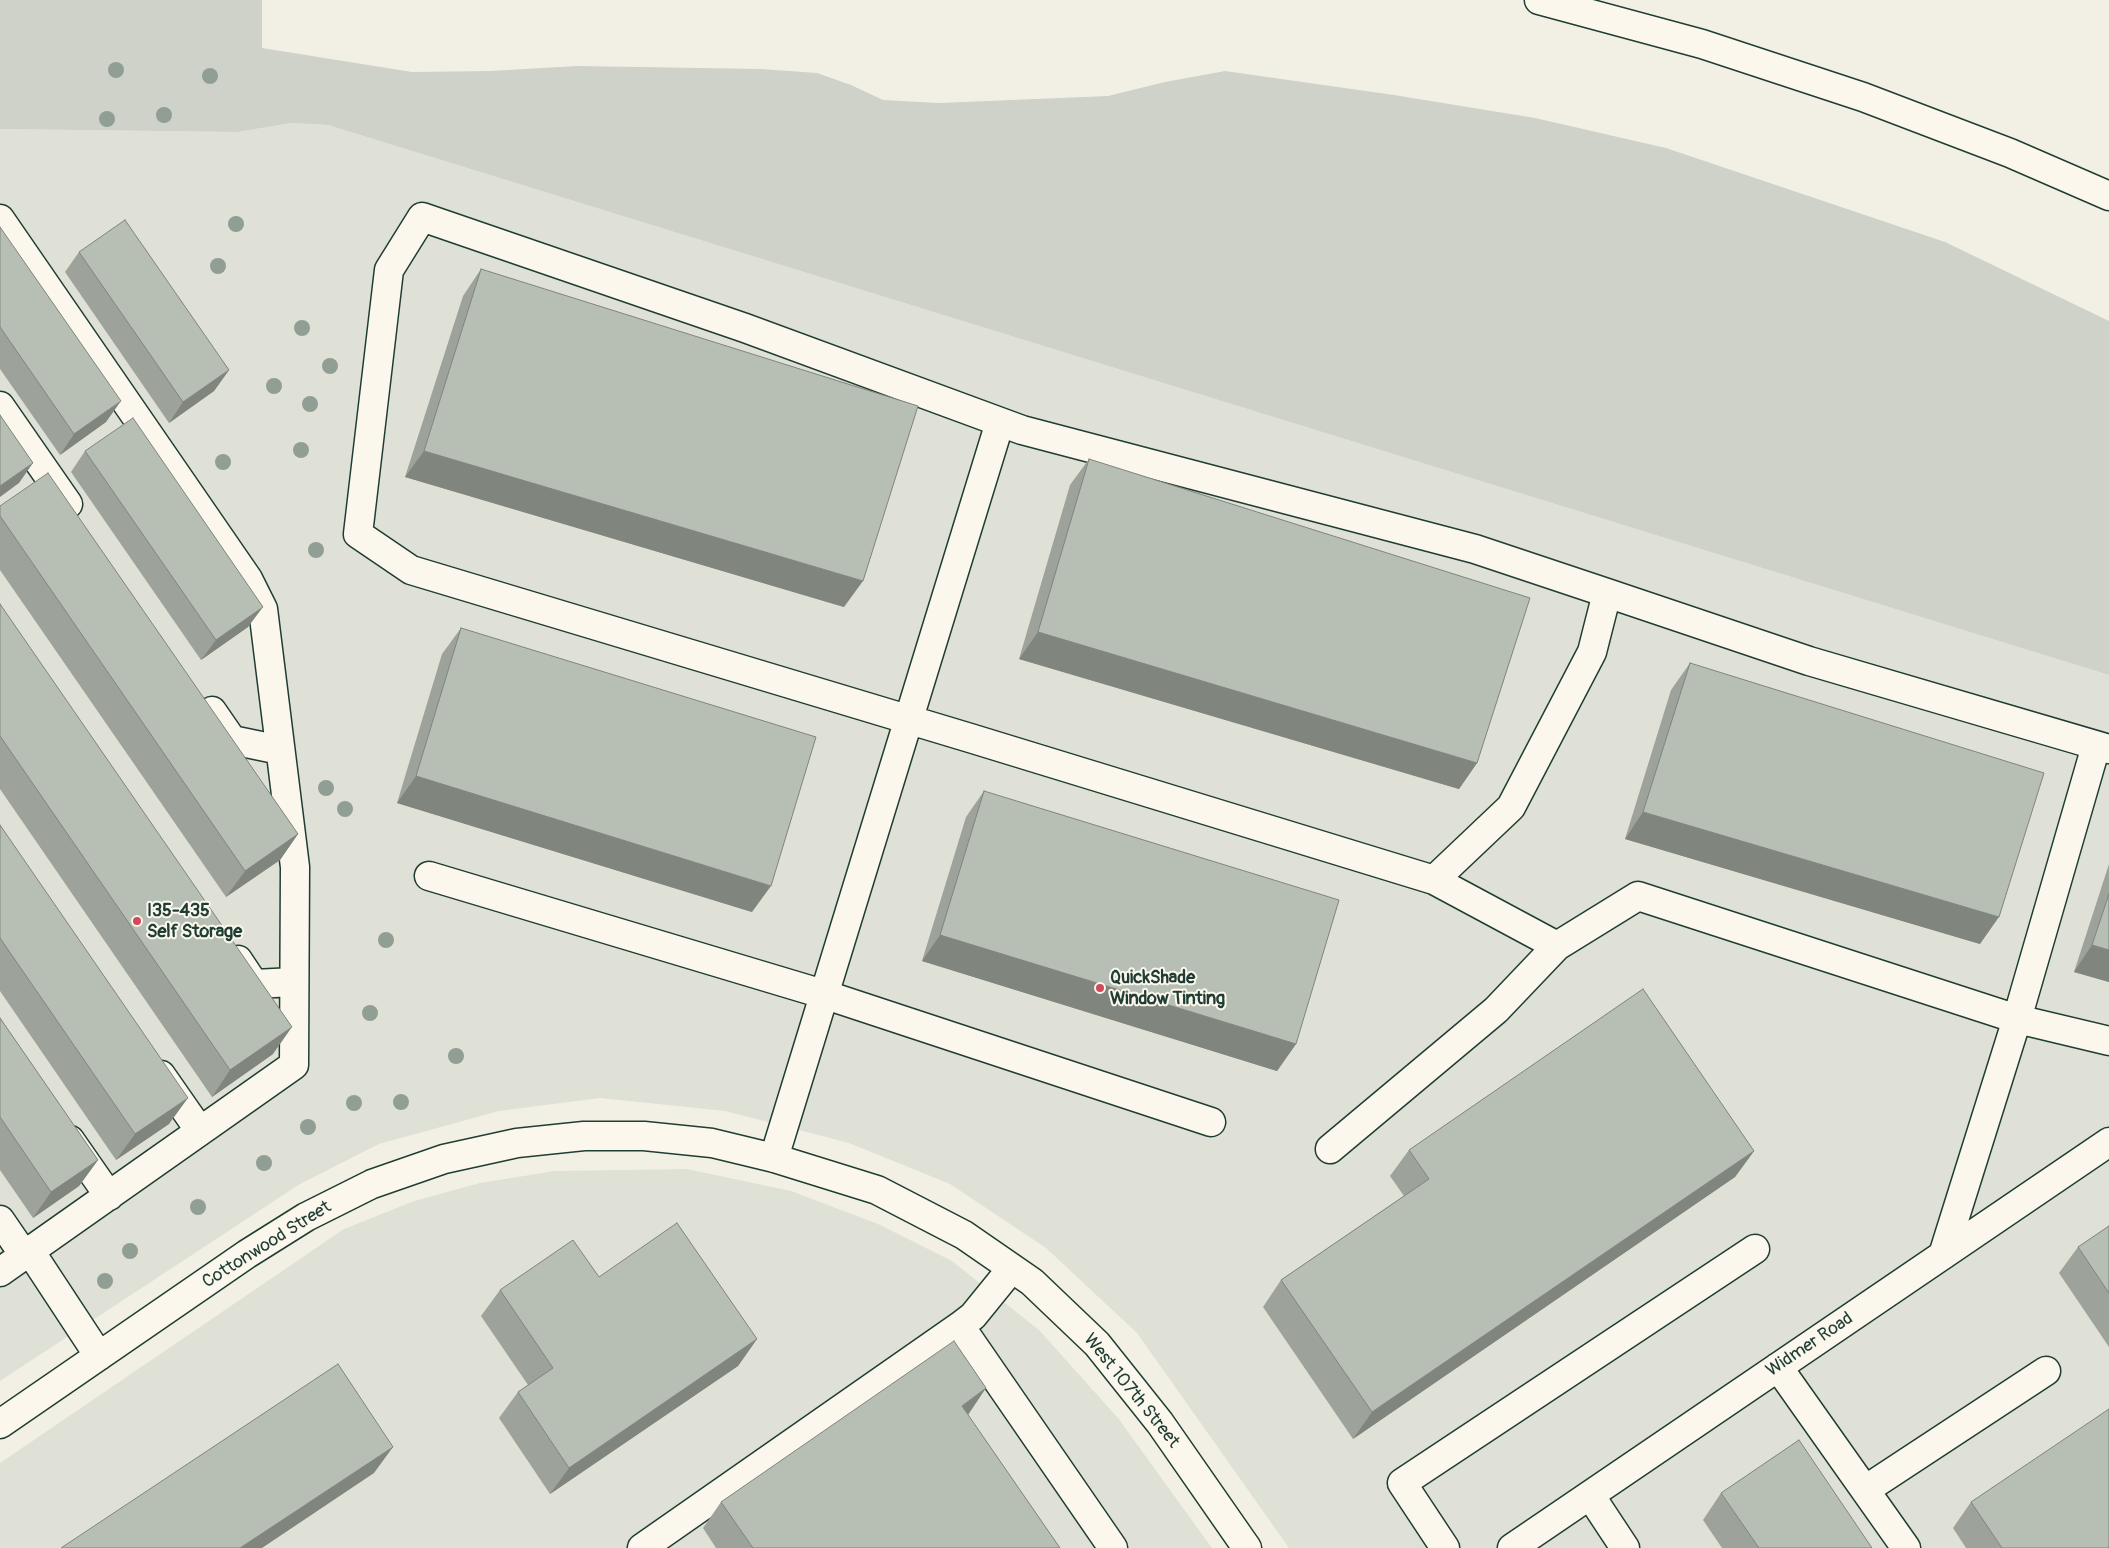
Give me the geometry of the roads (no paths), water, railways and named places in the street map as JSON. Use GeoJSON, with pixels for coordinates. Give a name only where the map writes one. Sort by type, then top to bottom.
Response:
{"type":"FeatureCollection","features":[{"type":"Feature","properties":{"kind":"main road"},"geometry":{"type":"LineString","coordinates":[[1539,0],[1702,44],[1863,97],[2010,153],[2109,196]]}},
{"type":"Feature","properties":{"kind":"main road"},"geometry":{"type":"LineString","coordinates":[[1557,946],[1434,880],[908,719],[411,570],[358,534],[389,270],[422,216],[745,328],[1022,430],[1476,548],[1809,661],[2102,747],[1943,1255]]}},
{"type":"Feature","properties":{"kind":"main road"},"geometry":{"type":"LineString","coordinates":[[0,218],[248,579],[263,609],[295,867],[294,1065],[0,1272]]}},
{"type":"Feature","properties":{"kind":"main road"},"geometry":{"type":"LineString","coordinates":[[0,406],[85,528]]}},
{"type":"Feature","properties":{"kind":"main road"},"geometry":{"type":"LineString","coordinates":[[774,1158],[1000,422]]}},
{"type":"Feature","properties":{"kind":"main road"},"geometry":{"type":"LineString","coordinates":[[1434,880],[1511,808],[1592,652],[1607,592]]}},
{"type":"Feature","properties":{"kind":"main road"},"geometry":{"type":"LineString","coordinates":[[198,691],[232,740],[280,750]]}},
{"type":"Feature","properties":{"kind":"main road"},"geometry":{"type":"LineString","coordinates":[[429,876],[824,994],[1211,1122]]}},
{"type":"Feature","properties":{"kind":"main road"},"geometry":{"type":"LineString","coordinates":[[1330,1150],[1496,1010],[1557,946],[1638,896],[2017,1019],[2109,1041]]}},
{"type":"Feature","properties":{"kind":"main road"},"geometry":{"type":"LineString","coordinates":[[226,943],[254,984],[294,982]]}},
{"type":"Feature","properties":{"kind":"main road"},"geometry":{"type":"LineString","coordinates":[[150,1058],[200,1131]]}},
{"type":"Feature","properties":{"kind":"main road"},"geometry":{"type":"LineString","coordinates":[[54,1117],[108,1196]]}},
{"type":"Feature","properties":{"kind":"main road","name":"Cottonwood Street"},"geometry":{"type":"LineString","coordinates":[[0,1424],[247,1254],[306,1217],[372,1184],[444,1159],[517,1143],[584,1136],[644,1136],[712,1143],[774,1158]]}},
{"type":"Feature","properties":{"kind":"main road","name":"Widmer Road"},"geometry":{"type":"LineString","coordinates":[[1512,1548],[2109,1142]]}},
{"type":"Feature","properties":{"kind":"main road","name":"West 107th Street"},"geometry":{"type":"LineString","coordinates":[[774,1158],[877,1190],[964,1234],[1032,1282],[1098,1344],[1160,1423],[1247,1548]]}},
{"type":"Feature","properties":{"kind":"main road"},"geometry":{"type":"LineString","coordinates":[[0,1220],[27,1253],[99,1356]]}},
{"type":"Feature","properties":{"kind":"main road"},"geometry":{"type":"LineString","coordinates":[[1445,1548],[1402,1484],[1755,1249]]}},
{"type":"Feature","properties":{"kind":"main road"},"geometry":{"type":"LineString","coordinates":[[642,1548],[960,1326],[973,1316],[1012,1268]]}},
{"type":"Feature","properties":{"kind":"main road"},"geometry":{"type":"LineString","coordinates":[[960,1326],[1113,1548]]}},
{"type":"Feature","properties":{"kind":"main road"},"geometry":{"type":"LineString","coordinates":[[1778,1367],[1906,1548]]}},
{"type":"Feature","properties":{"kind":"main road"},"geometry":{"type":"LineString","coordinates":[[1865,1490],[2046,1371]]}},
{"type":"Feature","properties":{"kind":"main road"},"geometry":{"type":"LineString","coordinates":[[1590,1494],[1625,1548]]}},
{"type":"Feature","properties":{"kind":"place","name":"I35-435 Self Storage"},"geometry":{"type":"Point","coordinates":[137,921]}},
{"type":"Feature","properties":{"kind":"place","name":"QuickShade Window Tinting"},"geometry":{"type":"Point","coordinates":[1100,988]}}]}
